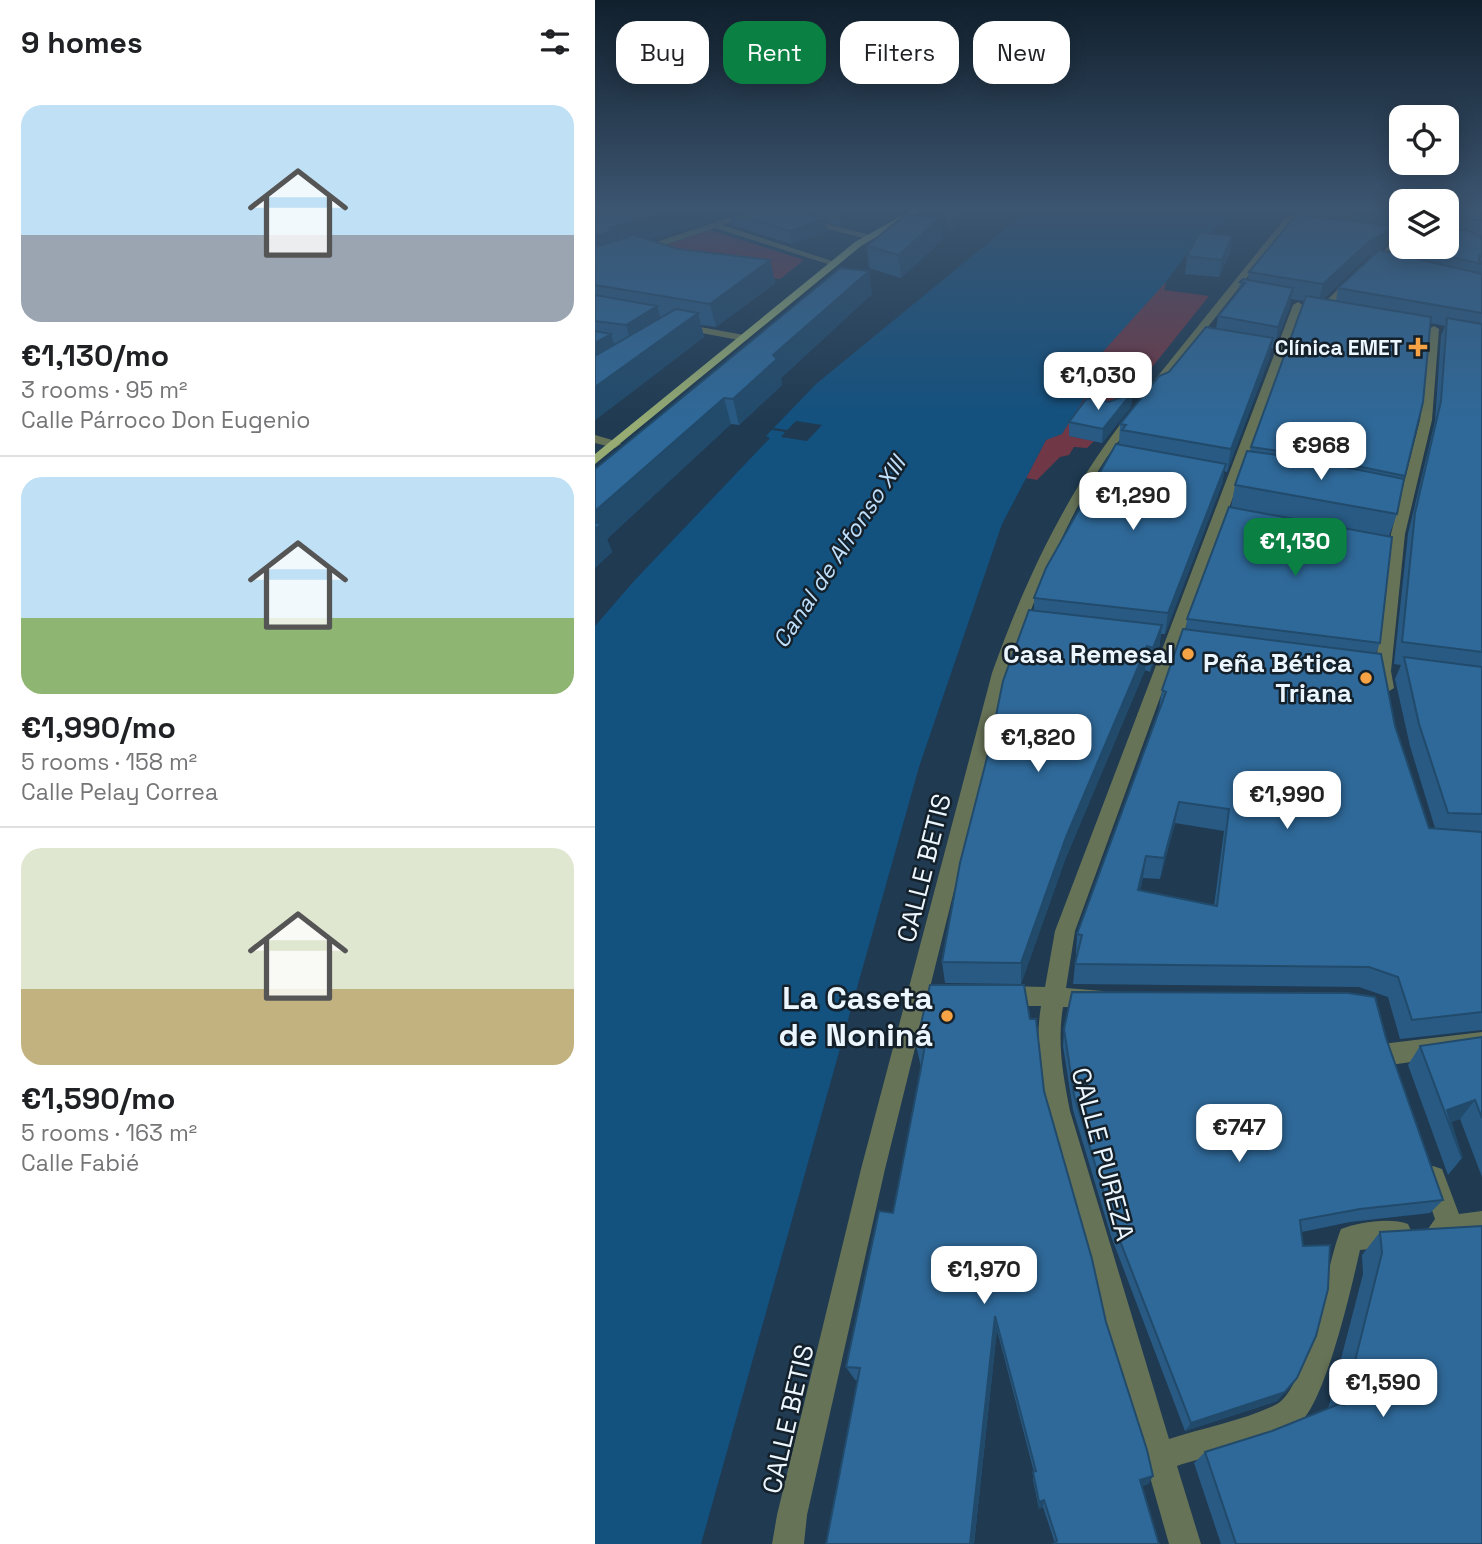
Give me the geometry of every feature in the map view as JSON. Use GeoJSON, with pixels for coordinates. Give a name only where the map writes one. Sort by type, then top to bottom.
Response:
{"type":"FeatureCollection","features":[{"type":"Feature","properties":{"kind":"main road"},"geometry":{"type":"LineString","coordinates":[[595,460],[815,279]]}},
{"type":"Feature","properties":{"kind":"street","name":"CALLE BETIS"},"geometry":{"type":"LineString","coordinates":[[788,1544],[792,1515],[873,1169],[926,996],[989,710],[1023,626],[1056,532],[1108,456],[1247,279]]}},
{"type":"Feature","properties":{"kind":"street","name":"CALLE PUREZA"},"geometry":{"type":"LineString","coordinates":[[1185,1544],[1058,1111],[1049,1049],[1052,996],[1065,931],[1172,642],[1224,517],[1233,474],[1271,354],[1292,304],[1327,309],[1355,279]]}},
{"type":"Feature","properties":{"kind":"street"},"geometry":{"type":"LineString","coordinates":[[673,328],[744,338]]}},
{"type":"Feature","properties":{"kind":"street"},"geometry":{"type":"LineString","coordinates":[[1390,709],[1384,670],[1391,549],[1398,534],[1401,501],[1426,420],[1433,329]]}},
{"type":"Feature","properties":{"kind":"street"},"geometry":{"type":"LineString","coordinates":[[595,439],[615,444]]}},
{"type":"Feature","properties":{"kind":"street"},"geometry":{"type":"LineString","coordinates":[[986,996],[1118,999]]}},
{"type":"Feature","properties":{"kind":"street"},"geometry":{"type":"LineString","coordinates":[[1383,1030],[1398,1079]]}},
{"type":"Feature","properties":{"kind":"street"},"geometry":{"type":"LineString","coordinates":[[1389,1054],[1482,1042]]}},
{"type":"Feature","properties":{"kind":"street"},"geometry":{"type":"LineString","coordinates":[[1159,1457],[1287,1415],[1298,1405],[1327,1333],[1350,1238],[1473,1229],[1425,1153]]}},
{"type":"Feature","properties":{"kind":"shaded area"},"geometry":{"type":"Polygon","coordinates":[[[1162,282],[1166,283],[1164,290],[1209,296],[1113,416],[1069,436],[1094,441],[1087,448],[1074,447],[1069,455],[1060,457],[1037,480],[1026,478],[1046,440],[1092,384],[1078,390],[1070,388],[1162,282]]]}},
{"type":"Feature","properties":{"kind":"water","name":"Canal de Alfonso XIII"},"geometry":{"type":"Polygon","coordinates":[[[944,279],[1168,279],[1071,387],[1078,390],[1094,383],[1062,434],[1046,440],[1002,524],[919,767],[701,1544],[595,1544],[595,626],[634,581],[770,438],[766,436],[816,384],[944,279]]]}},
{"type":"Feature","properties":{"kind":"pier"},"geometry":{"type":"Polygon","coordinates":[[[796,421],[822,425],[807,441],[781,437],[785,432],[772,430],[787,430],[796,421]]]}},
{"type":"Feature","properties":{"kind":"building"},"geometry":{"type":"Polygon","coordinates":[[[595,279],[744,279],[710,304],[595,285],[595,279]]]}},
{"type":"Feature","properties":{"kind":"building"},"geometry":{"type":"Polygon","coordinates":[[[827,279],[860,279],[773,355],[777,359],[733,399],[724,398],[595,511],[595,469],[827,279]]]}},
{"type":"Feature","properties":{"kind":"building"},"geometry":{"type":"Polygon","coordinates":[[[1243,279],[1293,288],[1278,327],[1218,316],[1245,283],[1240,282],[1243,279]]]}},
{"type":"Feature","properties":{"kind":"building"},"geometry":{"type":"Polygon","coordinates":[[[1292,279],[1328,279],[1323,284],[1292,279]]]}},
{"type":"Feature","properties":{"kind":"building"},"geometry":{"type":"Polygon","coordinates":[[[1348,279],[1482,279],[1482,313],[1338,288],[1348,279]]]}},
{"type":"Feature","properties":{"kind":"building"},"geometry":{"type":"Polygon","coordinates":[[[595,295],[657,306],[626,325],[595,321],[595,295]]]}},
{"type":"Feature","properties":{"kind":"building"},"geometry":{"type":"Polygon","coordinates":[[[1306,296],[1431,317],[1423,402],[1405,476],[1251,447],[1306,296]]]}},
{"type":"Feature","properties":{"kind":"building"},"geometry":{"type":"Polygon","coordinates":[[[676,309],[698,313],[595,387],[595,356],[676,309]]]}},
{"type":"Feature","properties":{"kind":"building"},"geometry":{"type":"Polygon","coordinates":[[[1447,318],[1482,324],[1482,652],[1402,642],[1415,513],[1441,401],[1447,318]]]}},
{"type":"Feature","properties":{"kind":"building"},"geometry":{"type":"Polygon","coordinates":[[[1206,327],[1273,338],[1231,449],[1122,430],[1126,425],[1120,424],[1159,376],[1169,372],[1206,327]]]}},
{"type":"Feature","properties":{"kind":"building"},"geometry":{"type":"Polygon","coordinates":[[[595,331],[611,334],[595,343],[595,331]]]}},
{"type":"Feature","properties":{"kind":"building"},"geometry":{"type":"Polygon","coordinates":[[[1132,393],[1103,429],[1069,422],[1087,398],[1109,402],[1132,393]]]}},
{"type":"Feature","properties":{"kind":"building"},"geometry":{"type":"Polygon","coordinates":[[[1116,444],[1226,464],[1168,613],[1034,598],[1046,568],[1116,444]]]}},
{"type":"Feature","properties":{"kind":"building"},"geometry":{"type":"Polygon","coordinates":[[[1247,451],[1300,458],[1404,479],[1397,514],[1235,485],[1247,451]]]}},
{"type":"Feature","properties":{"kind":"building"},"geometry":{"type":"Polygon","coordinates":[[[1229,507],[1392,537],[1380,643],[1187,619],[1229,507]]]}},
{"type":"Feature","properties":{"kind":"building"},"geometry":{"type":"Polygon","coordinates":[[[1029,610],[1162,625],[1153,648],[1147,646],[1066,837],[1021,963],[942,962],[960,863],[989,750],[1003,681],[1029,610]]]}},
{"type":"Feature","properties":{"kind":"building"},"geometry":{"type":"Polygon","coordinates":[[[1183,629],[1381,654],[1395,726],[1429,828],[1482,832],[1482,1012],[1412,1020],[1398,977],[1369,967],[1075,964],[1082,935],[1077,934],[1166,692],[1162,690],[1183,629]],[[1179,802],[1164,858],[1146,856],[1138,890],[1217,906],[1229,809],[1179,802]]]}},
{"type":"Feature","properties":{"kind":"building"},"geometry":{"type":"Polygon","coordinates":[[[1404,657],[1482,667],[1482,814],[1448,813],[1419,724],[1404,657]]]}},
{"type":"Feature","properties":{"kind":"building"},"geometry":{"type":"Polygon","coordinates":[[[930,985],[1024,985],[1030,1019],[1036,1019],[1044,1091],[1092,1259],[1106,1322],[1147,1450],[1153,1476],[1140,1480],[1159,1544],[1053,1544],[1057,1541],[1044,1500],[1039,1502],[1033,1472],[1036,1471],[995,1316],[970,1544],[826,1544],[860,1368],[846,1367],[879,1211],[893,1213],[925,1045],[916,1045],[930,985]]]}},
{"type":"Feature","properties":{"kind":"building"},"geometry":{"type":"Polygon","coordinates":[[[1072,992],[1348,993],[1375,997],[1386,1038],[1443,1200],[1360,1209],[1300,1220],[1303,1246],[1330,1245],[1328,1289],[1316,1336],[1297,1378],[1285,1392],[1191,1423],[1113,1223],[1074,1095],[1064,1029],[1072,992]]]}},
{"type":"Feature","properties":{"kind":"building"},"geometry":{"type":"Polygon","coordinates":[[[1482,1037],[1482,1118],[1475,1100],[1447,1110],[1462,1158],[1420,1046],[1482,1037]]]}},
{"type":"Feature","properties":{"kind":"building"},"geometry":{"type":"Polygon","coordinates":[[[1482,1226],[1482,1544],[1236,1544],[1205,1452],[1272,1431],[1339,1404],[1344,1405],[1382,1253],[1380,1232],[1482,1226]]]}},
{"type":"Feature","properties":{"kind":"place","name":"Clínica EMET"},"geometry":{"type":"Point","coordinates":[1418,347]}},
{"type":"Feature","properties":{"kind":"place","name":"Casa Remesal"},"geometry":{"type":"Point","coordinates":[1188,654]}},
{"type":"Feature","properties":{"kind":"place","name":"Peña Bética Triana"},"geometry":{"type":"Point","coordinates":[1366,678]}},
{"type":"Feature","properties":{"kind":"place","name":"La Caseta de Noniná"},"geometry":{"type":"Point","coordinates":[947,1016]}}]}
